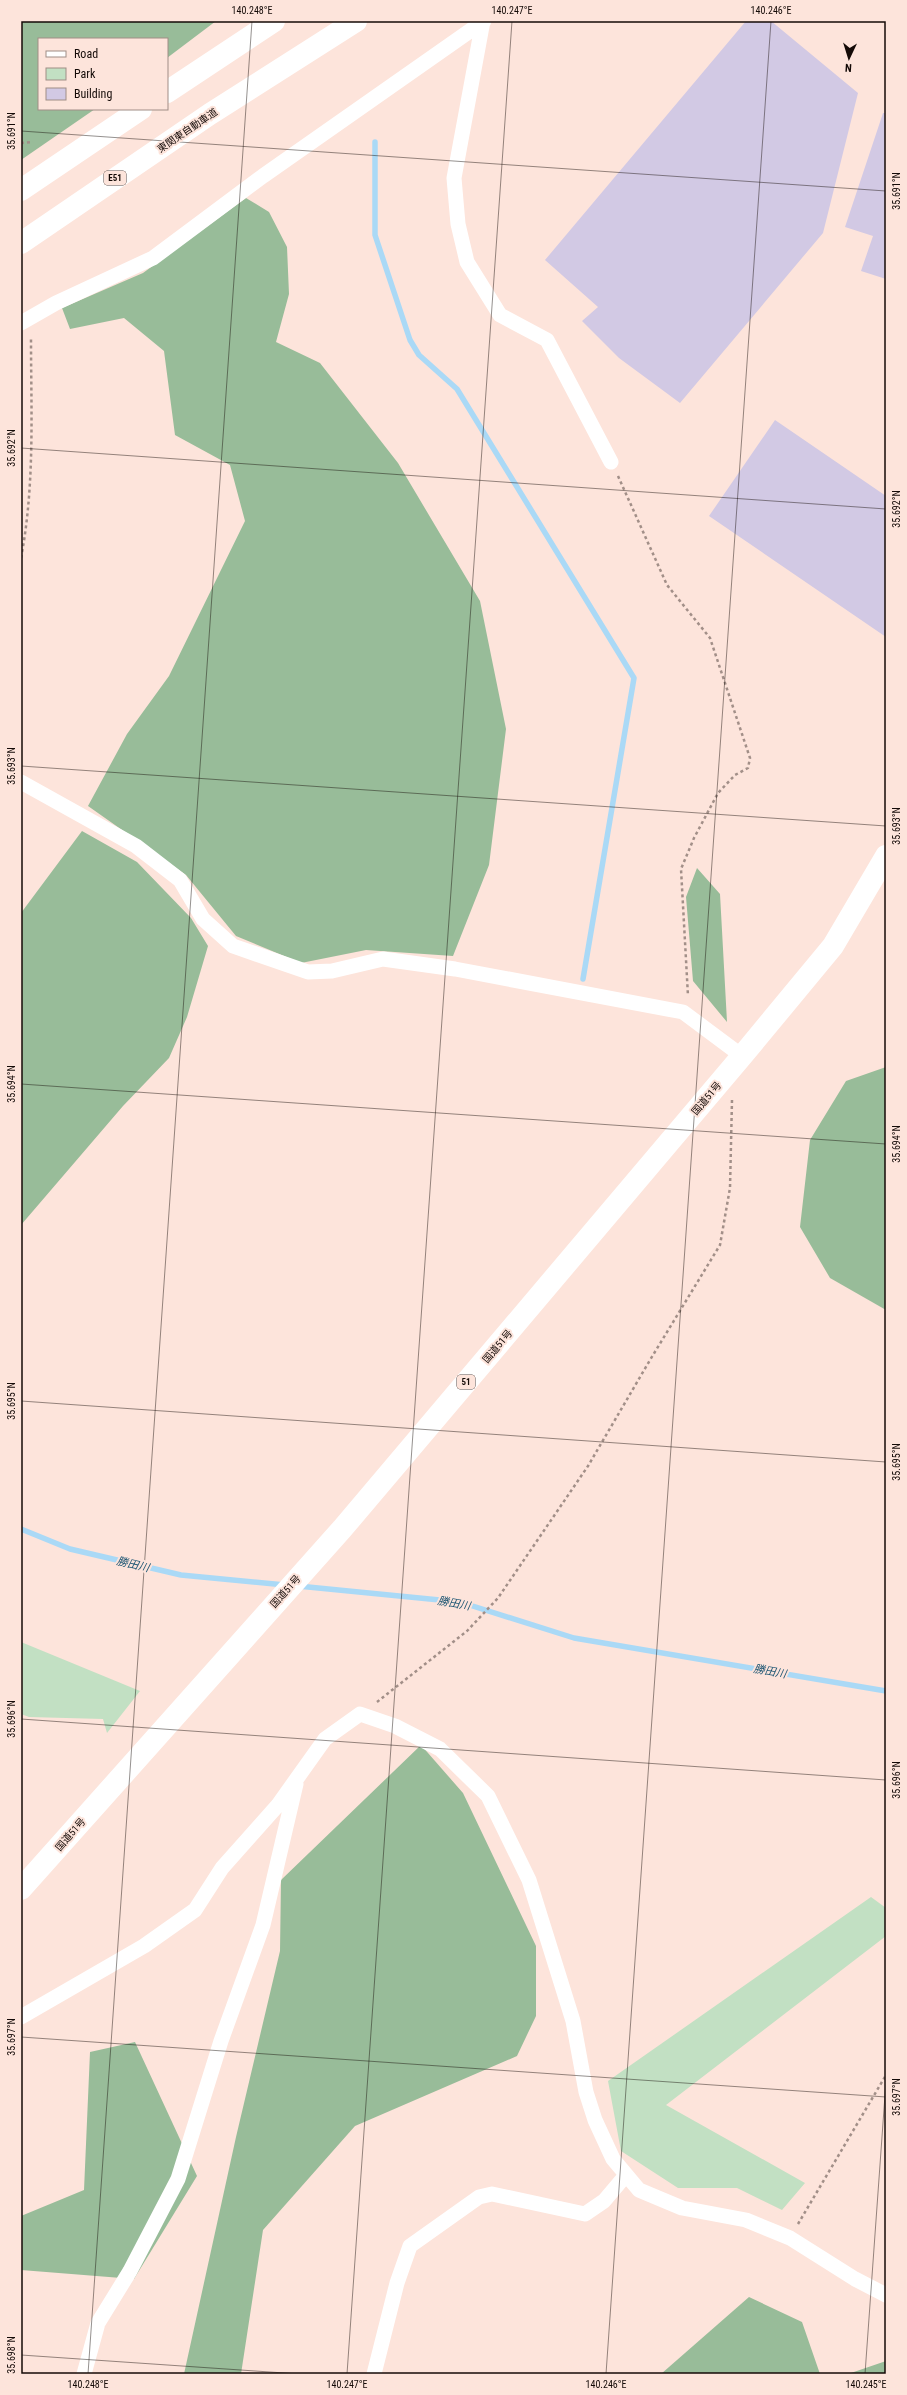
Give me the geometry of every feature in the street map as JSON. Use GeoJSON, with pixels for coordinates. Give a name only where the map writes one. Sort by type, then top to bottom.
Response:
{"type":"FeatureCollection","features":[{"type":"Feature","properties":{"kind":"highway"},"geometry":{"type":"LineString","coordinates":[[168,91],[274,21]]}},
{"type":"Feature","properties":{"kind":"highway","name":"東関東自動車道"},"geometry":{"type":"LineString","coordinates":[[21,244],[210,114],[356,21]]}},
{"type":"Feature","properties":{"kind":"highway"},"geometry":{"type":"LineString","coordinates":[[21,190],[140,110]]}},
{"type":"Feature","properties":{"kind":"highway","name":"国道51号"},"geometry":{"type":"LineString","coordinates":[[21,1890],[342,1529],[742,1056],[833,946],[886,856]]}},
{"type":"Feature","properties":{"kind":"street"},"geometry":{"type":"LineString","coordinates":[[26,320],[56,303],[153,258],[263,176],[483,21]]}},
{"type":"Feature","properties":{"kind":"street"},"geometry":{"type":"LineString","coordinates":[[483,21],[454,178],[458,224],[467,262],[500,315],[547,340],[611,462]]}},
{"type":"Feature","properties":{"kind":"street"},"geometry":{"type":"LineString","coordinates":[[21,782],[136,846],[180,880],[203,918],[233,946],[308,972],[332,971],[383,959],[456,969],[683,1012],[742,1056]]}},
{"type":"Feature","properties":{"kind":"street"},"geometry":{"type":"LineString","coordinates":[[21,2017],[144,1946],[195,1910],[222,1868],[278,1805],[325,1739],[360,1714],[395,1726],[440,1749],[488,1796],[529,1880],[573,2021],[586,2092],[595,2120],[612,2159],[639,2190],[682,2208],[746,2220],[790,2238],[855,2279],[886,2295]]}},
{"type":"Feature","properties":{"kind":"street"},"geometry":{"type":"LineString","coordinates":[[84,2374],[98,2323],[130,2271],[178,2179],[221,2041],[263,1925],[298,1777]]}},
{"type":"Feature","properties":{"kind":"street"},"geometry":{"type":"LineString","coordinates":[[374,2374],[397,2283],[410,2246],[479,2197],[492,2194],[585,2214],[604,2201],[626,2175]]}},
{"type":"Feature","properties":{"kind":"path"},"geometry":{"type":"LineString","coordinates":[[21,143],[33,142]]}},
{"type":"Feature","properties":{"kind":"path"},"geometry":{"type":"LineString","coordinates":[[21,558],[28,518],[30,486],[26,320]]}},
{"type":"Feature","properties":{"kind":"path"},"geometry":{"type":"LineString","coordinates":[[611,462],[667,585],[710,638],[750,758],[748,768],[735,775],[718,793],[694,838],[681,869],[689,1016]]}},
{"type":"Feature","properties":{"kind":"path"},"geometry":{"type":"LineString","coordinates":[[360,1714],[467,1631],[492,1605],[588,1466],[720,1245],[730,1188],[732,1097]]}},
{"type":"Feature","properties":{"kind":"path"},"geometry":{"type":"LineString","coordinates":[[790,2238],[886,2075]]}},
{"type":"Feature","properties":{"kind":"green space"},"geometry":{"type":"Polygon","coordinates":[[[21,21],[216,21],[168,57],[168,38],[38,38],[38,110],[94,110],[21,160],[21,21]]]}},
{"type":"Feature","properties":{"kind":"green space"},"geometry":{"type":"Polygon","coordinates":[[[246,198],[269,212],[287,247],[289,294],[276,342],[320,363],[398,463],[480,601],[506,729],[489,865],[453,956],[366,950],[301,963],[236,936],[186,875],[88,806],[127,734],[169,676],[245,521],[230,465],[175,435],[164,351],[124,318],[70,329],[62,308],[143,273],[246,198]]]}},
{"type":"Feature","properties":{"kind":"green space"},"geometry":{"type":"Polygon","coordinates":[[[82,831],[137,862],[191,918],[208,946],[187,1017],[169,1058],[123,1106],[21,1225],[21,913],[82,831]]]}},
{"type":"Feature","properties":{"kind":"green space"},"geometry":{"type":"Polygon","coordinates":[[[697,868],[720,894],[727,1022],[693,981],[686,897],[697,868]]]}},
{"type":"Feature","properties":{"kind":"green space"},"geometry":{"type":"Polygon","coordinates":[[[886,1067],[886,1310],[830,1278],[800,1227],[810,1140],[846,1081],[886,1067]]]}},
{"type":"Feature","properties":{"kind":"green space"},"geometry":{"type":"Polygon","coordinates":[[[21,1642],[140,1691],[107,1733],[103,1719],[29,1717],[21,1714],[21,1642]]]}},
{"type":"Feature","properties":{"kind":"green space"},"geometry":{"type":"Polygon","coordinates":[[[421,1745],[463,1793],[536,1946],[536,2016],[517,2056],[355,2126],[263,2230],[241,2374],[184,2374],[236,2137],[280,1951],[281,1880],[421,1745]]]}},
{"type":"Feature","properties":{"kind":"green space"},"geometry":{"type":"Polygon","coordinates":[[[871,1897],[886,1908],[886,1936],[666,2105],[805,2183],[782,2210],[737,2188],[678,2188],[621,2151],[608,2081],[871,1897]]]}},
{"type":"Feature","properties":{"kind":"green space"},"geometry":{"type":"Polygon","coordinates":[[[135,2042],[197,2176],[134,2279],[21,2270],[21,2216],[84,2190],[90,2052],[135,2042]]]}},
{"type":"Feature","properties":{"kind":"green space"},"geometry":{"type":"Polygon","coordinates":[[[749,2297],[802,2322],[820,2374],[661,2374],[749,2297]]]}},
{"type":"Feature","properties":{"kind":"green space"},"geometry":{"type":"Polygon","coordinates":[[[886,2361],[886,2374],[848,2374],[886,2361]]]}},
{"type":"Feature","properties":{"kind":"building"},"geometry":{"type":"Polygon","coordinates":[[[746,21],[771,21],[858,93],[823,233],[680,403],[619,358],[582,321],[598,307],[545,260],[746,21]]]}},
{"type":"Feature","properties":{"kind":"building"},"geometry":{"type":"Polygon","coordinates":[[[883,113],[886,113],[886,279],[861,271],[873,236],[845,227],[883,113]]]}},
{"type":"Feature","properties":{"kind":"building"},"geometry":{"type":"Polygon","coordinates":[[[775,420],[886,496],[886,637],[709,516],[775,420]]]}},
{"type":"Feature","properties":{"kind":"waterway"},"geometry":{"type":"LineString","coordinates":[[375,142],[375,235],[410,340],[419,355],[457,389],[634,678],[583,979]]}},
{"type":"Feature","properties":{"kind":"waterway","name":"勝田川"},"geometry":{"type":"LineString","coordinates":[[21,1529],[70,1549],[181,1575],[285,1585]]}},
{"type":"Feature","properties":{"kind":"waterway","name":"勝田川"},"geometry":{"type":"LineString","coordinates":[[298,1586],[460,1602],[574,1638],[886,1691]]}}]}
